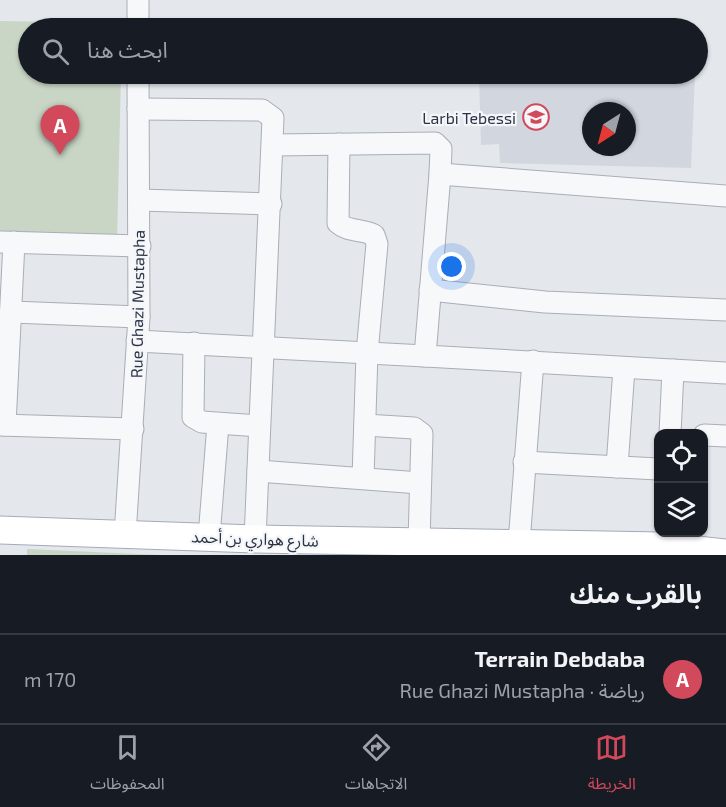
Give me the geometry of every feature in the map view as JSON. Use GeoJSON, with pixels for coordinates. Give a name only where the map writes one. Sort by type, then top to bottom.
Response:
{"type":"FeatureCollection","features":[{"type":"Feature","properties":{"kind":"main road","name":"شارع هواري بن أحمد"},"geometry":{"type":"LineString","coordinates":[[0,530],[419,542],[519,543],[662,539],[726,553]]}},
{"type":"Feature","properties":{"kind":"street"},"geometry":{"type":"LineString","coordinates":[[138,0],[138,18]]}},
{"type":"Feature","properties":{"kind":"street","name":"Rue Ghazi Mustapha"},"geometry":{"type":"LineString","coordinates":[[124,535],[134,429],[139,317],[138,84]]}},
{"type":"Feature","properties":{"kind":"street"},"geometry":{"type":"LineString","coordinates":[[138,108],[262,110],[273,118],[255,539]]}},
{"type":"Feature","properties":{"kind":"street"},"geometry":{"type":"LineString","coordinates":[[339,144],[338,223],[343,227],[369,232],[376,239],[367,353],[363,478]]}},
{"type":"Feature","properties":{"kind":"street"},"geometry":{"type":"LineString","coordinates":[[273,145],[435,144],[441,149],[425,356]]}},
{"type":"Feature","properties":{"kind":"street"},"geometry":{"type":"LineString","coordinates":[[440,174],[726,196]]}},
{"type":"Feature","properties":{"kind":"street"},"geometry":{"type":"LineString","coordinates":[[139,200],[271,204]]}},
{"type":"Feature","properties":{"kind":"street"},"geometry":{"type":"LineString","coordinates":[[134,429],[2,425],[7,242],[140,246]]}},
{"type":"Feature","properties":{"kind":"street"},"geometry":{"type":"LineString","coordinates":[[430,290],[545,302],[726,310]]}},
{"type":"Feature","properties":{"kind":"street"},"geometry":{"type":"LineString","coordinates":[[6,319],[139,317]]}},
{"type":"Feature","properties":{"kind":"street"},"geometry":{"type":"LineString","coordinates":[[137,341],[726,373]]}},
{"type":"Feature","properties":{"kind":"street"},"geometry":{"type":"LineString","coordinates":[[195,343],[193,417],[202,422],[260,426]]}},
{"type":"Feature","properties":{"kind":"street"},"geometry":{"type":"LineString","coordinates":[[519,543],[533,361]]}},
{"type":"Feature","properties":{"kind":"street"},"geometry":{"type":"LineString","coordinates":[[617,467],[624,368]]}},
{"type":"Feature","properties":{"kind":"street"},"geometry":{"type":"LineString","coordinates":[[670,429],[673,370]]}},
{"type":"Feature","properties":{"kind":"street"},"geometry":{"type":"LineString","coordinates":[[209,537],[218,424]]}},
{"type":"Feature","properties":{"kind":"street"},"geometry":{"type":"LineString","coordinates":[[364,425],[414,428],[421,431],[419,542]]}},
{"type":"Feature","properties":{"kind":"street"},"geometry":{"type":"LineString","coordinates":[[708,435],[726,436]]}},
{"type":"Feature","properties":{"kind":"street"},"geometry":{"type":"LineString","coordinates":[[524,462],[654,469]]}},
{"type":"Feature","properties":{"kind":"street"},"geometry":{"type":"LineString","coordinates":[[258,471],[420,483]]}},
{"type":"Feature","properties":{"kind":"shaded area","name":"Larbi Tebessi"},"geometry":{"type":"Polygon","coordinates":[[[479,84],[695,84],[691,168],[500,163],[499,144],[481,145],[479,84]]]}},
{"type":"Feature","properties":{"kind":"green space"},"geometry":{"type":"Polygon","coordinates":[[[0,21],[18,21],[18,84],[121,84],[117,241],[0,237],[0,21]]]}},
{"type":"Feature","properties":{"kind":"green space"},"geometry":{"type":"Polygon","coordinates":[[[27,549],[161,555],[27,555],[27,549]]]}},
{"type":"Feature","properties":{"kind":"place","name":"Larbi Tebessi"},"geometry":{"type":"Point","coordinates":[536,117]}},
{"type":"Feature","properties":{"kind":"place","name":"Terrain Debdaba"},"geometry":{"type":"Point","coordinates":[60,155]}}]}
